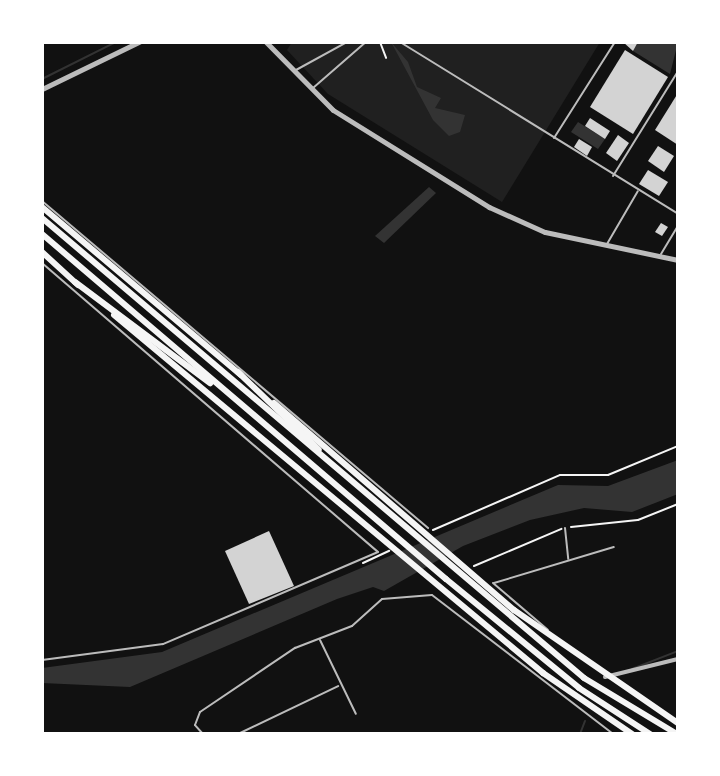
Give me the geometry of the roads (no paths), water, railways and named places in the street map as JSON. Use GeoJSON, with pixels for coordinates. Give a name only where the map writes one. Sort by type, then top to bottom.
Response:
{"type":"FeatureCollection","features":[{"type":"Feature","properties":{"kind":"main road"},"geometry":{"type":"LineString","coordinates":[[42,204],[468,569],[605,677],[678,723]]}},
{"type":"Feature","properties":{"kind":"main road"},"geometry":{"type":"LineString","coordinates":[[42,218],[419,542],[584,678],[677,734]]}},
{"type":"Feature","properties":{"kind":"main road"},"geometry":{"type":"LineString","coordinates":[[42,234],[440,574],[579,688],[650,734]]}},
{"type":"Feature","properties":{"kind":"main road"},"geometry":{"type":"LineString","coordinates":[[42,252],[543,673],[631,733]]}},
{"type":"Feature","properties":{"kind":"main road"},"geometry":{"type":"LineString","coordinates":[[75,282],[257,417]]}},
{"type":"Feature","properties":{"kind":"main road"},"geometry":{"type":"LineString","coordinates":[[238,372],[361,492]]}},
{"type":"Feature","properties":{"kind":"street"},"geometry":{"type":"LineString","coordinates":[[42,89],[139,42]]}},
{"type":"Feature","properties":{"kind":"street"},"geometry":{"type":"LineString","coordinates":[[266,42],[311,89],[489,207],[545,232],[678,260]]}},
{"type":"Feature","properties":{"kind":"street"},"geometry":{"type":"LineString","coordinates":[[605,677],[678,659]]}},
{"type":"Feature","properties":{"kind":"lane"},"geometry":{"type":"LineString","coordinates":[[293,71],[347,42]]}},
{"type":"Feature","properties":{"kind":"lane"},"geometry":{"type":"LineString","coordinates":[[311,89],[366,42]]}},
{"type":"Feature","properties":{"kind":"lane"},"geometry":{"type":"LineString","coordinates":[[400,42],[678,214]]}},
{"type":"Feature","properties":{"kind":"lane"},"geometry":{"type":"LineString","coordinates":[[554,138],[615,42]]}},
{"type":"Feature","properties":{"kind":"lane"},"geometry":{"type":"LineString","coordinates":[[613,176],[677,74]]}},
{"type":"Feature","properties":{"kind":"lane"},"geometry":{"type":"LineString","coordinates":[[607,244],[639,190]]}},
{"type":"Feature","properties":{"kind":"lane"},"geometry":{"type":"LineString","coordinates":[[42,204],[428,528]]}},
{"type":"Feature","properties":{"kind":"lane"},"geometry":{"type":"LineString","coordinates":[[660,255],[678,226]]}},
{"type":"Feature","properties":{"kind":"lane"},"geometry":{"type":"LineString","coordinates":[[42,263],[378,552],[163,644],[42,660]]}},
{"type":"Feature","properties":{"kind":"lane"},"geometry":{"type":"LineString","coordinates":[[565,528],[568,560]]}},
{"type":"Feature","properties":{"kind":"lane"},"geometry":{"type":"LineString","coordinates":[[595,669],[493,583],[614,547]]}},
{"type":"Feature","properties":{"kind":"lane"},"geometry":{"type":"LineString","coordinates":[[203,734],[195,725],[200,712],[319,638],[352,626],[382,599],[432,595],[613,734]]}},
{"type":"Feature","properties":{"kind":"lane"},"geometry":{"type":"LineString","coordinates":[[319,638],[338,686],[356,714]]}},
{"type":"Feature","properties":{"kind":"lane"},"geometry":{"type":"LineString","coordinates":[[238,734],[338,686]]}},
{"type":"Feature","properties":{"kind":"waterway"},"geometry":{"type":"LineString","coordinates":[[42,79],[116,42]]}},
{"type":"Feature","properties":{"kind":"waterway"},"geometry":{"type":"LineString","coordinates":[[632,669],[678,651]]}},
{"type":"Feature","properties":{"kind":"waterway"},"geometry":{"type":"LineString","coordinates":[[580,734],[585,721]]}}]}
